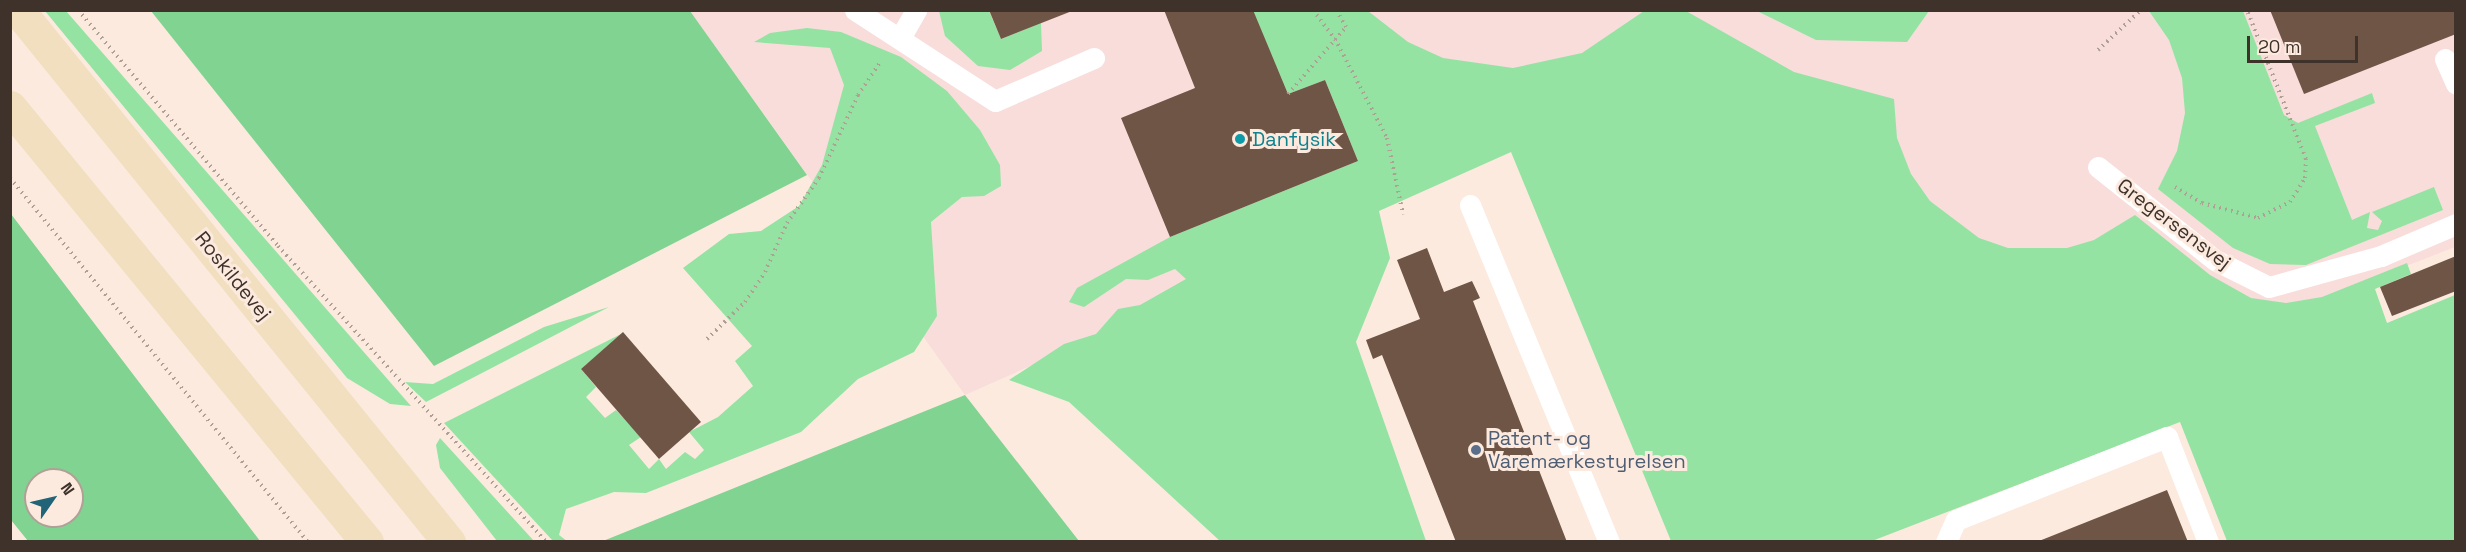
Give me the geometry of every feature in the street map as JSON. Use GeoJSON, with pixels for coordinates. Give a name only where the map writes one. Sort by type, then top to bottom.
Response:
{"type":"FeatureCollection","features":[{"type":"Feature","properties":{"kind":"main road","name":"Roskildevej"},"geometry":{"type":"LineString","coordinates":[[18,10],[449,542]]}},
{"type":"Feature","properties":{"kind":"main road"},"geometry":{"type":"LineString","coordinates":[[10,107],[368,542]]}},
{"type":"Feature","properties":{"kind":"lane"},"geometry":{"type":"LineString","coordinates":[[855,10],[994,101],[1094,58]]}},
{"type":"Feature","properties":{"kind":"lane"},"geometry":{"type":"LineString","coordinates":[[900,38],[916,10]]}},
{"type":"Feature","properties":{"kind":"lane"},"geometry":{"type":"LineString","coordinates":[[2445,59],[2456,84]]}},
{"type":"Feature","properties":{"kind":"lane","name":"Gregersensvej"},"geometry":{"type":"LineString","coordinates":[[2098,166],[2215,260],[2269,287],[2381,256],[2456,224]]}},
{"type":"Feature","properties":{"kind":"lane"},"geometry":{"type":"LineString","coordinates":[[1470,205],[1609,542]]}},
{"type":"Feature","properties":{"kind":"lane"},"geometry":{"type":"LineString","coordinates":[[1946,542],[1956,520],[2167,437],[2208,542]]}},
{"type":"Feature","properties":{"kind":"path"},"geometry":{"type":"LineString","coordinates":[[78,10],[285,255],[546,542]]}},
{"type":"Feature","properties":{"kind":"path"},"geometry":{"type":"LineString","coordinates":[[1313,10],[1335,39],[1387,138],[1403,214]]}},
{"type":"Feature","properties":{"kind":"path"},"geometry":{"type":"LineString","coordinates":[[1288,94],[1346,27],[1336,10]]}},
{"type":"Feature","properties":{"kind":"path"},"geometry":{"type":"LineString","coordinates":[[2098,50],[2140,10]]}},
{"type":"Feature","properties":{"kind":"path"},"geometry":{"type":"LineString","coordinates":[[2171,185],[2202,203],[2258,218],[2276,214],[2302,186],[2306,159],[2247,10]]}},
{"type":"Feature","properties":{"kind":"path"},"geometry":{"type":"LineString","coordinates":[[707,339],[745,302],[765,273],[862,88],[900,38]]}},
{"type":"Feature","properties":{"kind":"path"},"geometry":{"type":"LineString","coordinates":[[10,178],[308,542]]}},
{"type":"Feature","properties":{"kind":"shaded area"},"geometry":{"type":"Polygon","coordinates":[[[690,11],[2455,11],[2455,247],[2283,314],[2001,278],[1722,58],[965,395],[690,11]]]}},
{"type":"Feature","properties":{"kind":"green space"},"geometry":{"type":"Polygon","coordinates":[[[1929,10],[1907,42],[1816,40],[1757,11],[1929,10]]]}},
{"type":"Feature","properties":{"kind":"green space"},"geometry":{"type":"Polygon","coordinates":[[[45,11],[66,11],[411,406],[390,404],[347,378],[45,11]]]}},
{"type":"Feature","properties":{"kind":"green space"},"geometry":{"type":"Polygon","coordinates":[[[151,11],[690,11],[807,175],[434,366],[151,11]]]}},
{"type":"Feature","properties":{"kind":"green space"},"geometry":{"type":"Polygon","coordinates":[[[939,11],[989,11],[1001,39],[1041,23],[1042,51],[1010,70],[978,66],[945,36],[939,11]]]}},
{"type":"Feature","properties":{"kind":"green space"},"geometry":{"type":"Polygon","coordinates":[[[1253,11],[1368,11],[1408,42],[1443,58],[1513,68],[1582,53],[1644,11],[1686,11],[1794,72],[1894,99],[1897,138],[1911,174],[1930,201],[1979,238],[2008,248],[2067,248],[2094,240],[2135,215],[2210,275],[2251,298],[2286,303],[2322,297],[2407,263],[2411,274],[2375,289],[2387,323],[2455,295],[2455,541],[2227,541],[2180,422],[1872,541],[1671,541],[1511,152],[1379,211],[1390,258],[1356,342],[1426,541],[1220,541],[1069,402],[1009,380],[1064,344],[1096,334],[1118,309],[1140,305],[1186,279],[1175,269],[1148,280],[1126,279],[1084,307],[1069,302],[1077,288],[1170,237],[1358,161],[1325,80],[1288,94],[1253,11]]]}},
{"type":"Feature","properties":{"kind":"green space"},"geometry":{"type":"Polygon","coordinates":[[[2149,11],[2243,11],[2284,115],[2298,123],[2372,93],[2375,103],[2315,126],[2352,220],[2370,212],[2367,228],[2378,230],[2382,221],[2372,212],[2434,187],[2443,210],[2306,265],[2270,264],[2233,248],[2158,189],[2177,151],[2185,113],[2182,78],[2169,40],[2149,11]]]}},
{"type":"Feature","properties":{"kind":"green space"},"geometry":{"type":"Polygon","coordinates":[[[807,28],[841,32],[901,57],[947,91],[980,130],[1000,165],[1001,186],[984,196],[962,197],[931,222],[937,316],[914,352],[858,379],[801,432],[646,493],[614,492],[566,509],[559,535],[567,541],[553,541],[444,423],[623,333],[581,369],[596,387],[586,397],[605,418],[616,410],[641,437],[629,445],[649,469],[659,459],[666,469],[685,452],[695,459],[704,450],[689,432],[718,417],[753,386],[735,361],[752,346],[683,268],[729,234],[761,231],[799,206],[822,165],[844,85],[830,48],[754,42],[770,33],[807,28]]]}},
{"type":"Feature","properties":{"kind":"green space"},"geometry":{"type":"Polygon","coordinates":[[[11,214],[260,541],[28,541],[11,520],[11,214]]]}},
{"type":"Feature","properties":{"kind":"green space"},"geometry":{"type":"Polygon","coordinates":[[[609,307],[426,402],[405,382],[433,384],[544,327],[609,307]]]}},
{"type":"Feature","properties":{"kind":"green space"},"geometry":{"type":"Polygon","coordinates":[[[965,395],[1079,541],[603,541],[965,395]]]}},
{"type":"Feature","properties":{"kind":"green space"},"geometry":{"type":"Polygon","coordinates":[[[440,438],[534,541],[497,541],[440,468],[436,445],[440,438]]]}},
{"type":"Feature","properties":{"kind":"building"},"geometry":{"type":"Polygon","coordinates":[[[989,10],[1072,10],[1072,11],[1001,39],[989,10]]]}},
{"type":"Feature","properties":{"kind":"building","name":"Danfysik"},"geometry":{"type":"Polygon","coordinates":[[[1164,10],[1253,10],[1288,94],[1325,80],[1358,161],[1170,237],[1121,118],[1195,88],[1164,10]]]}},
{"type":"Feature","properties":{"kind":"building"},"geometry":{"type":"Polygon","coordinates":[[[2270,10],[2456,10],[2456,34],[2304,94],[2270,10]]]}},
{"type":"Feature","properties":{"kind":"building","name":"Patent- og Varemærkestyrelsen"},"geometry":{"type":"Polygon","coordinates":[[[1427,248],[1444,292],[1472,281],[1480,298],[1473,301],[1567,542],[1456,542],[1382,355],[1373,359],[1366,340],[1420,319],[1397,260],[1427,248]]]}},
{"type":"Feature","properties":{"kind":"building"},"geometry":{"type":"Polygon","coordinates":[[[2456,256],[2456,291],[2392,316],[2380,287],[2456,256]]]}},
{"type":"Feature","properties":{"kind":"building"},"geometry":{"type":"Polygon","coordinates":[[[623,332],[701,422],[659,459],[581,369],[623,332]]]}},
{"type":"Feature","properties":{"kind":"building"},"geometry":{"type":"Polygon","coordinates":[[[2167,490],[2188,542],[2039,542],[2039,541],[2167,490]]]}},
{"type":"Feature","properties":{"kind":"place","name":"Danfysik"},"geometry":{"type":"Point","coordinates":[1240,139]}},
{"type":"Feature","properties":{"kind":"place","name":"Patent- og Varemærkestyrelsen"},"geometry":{"type":"Point","coordinates":[1476,450]}}]}
